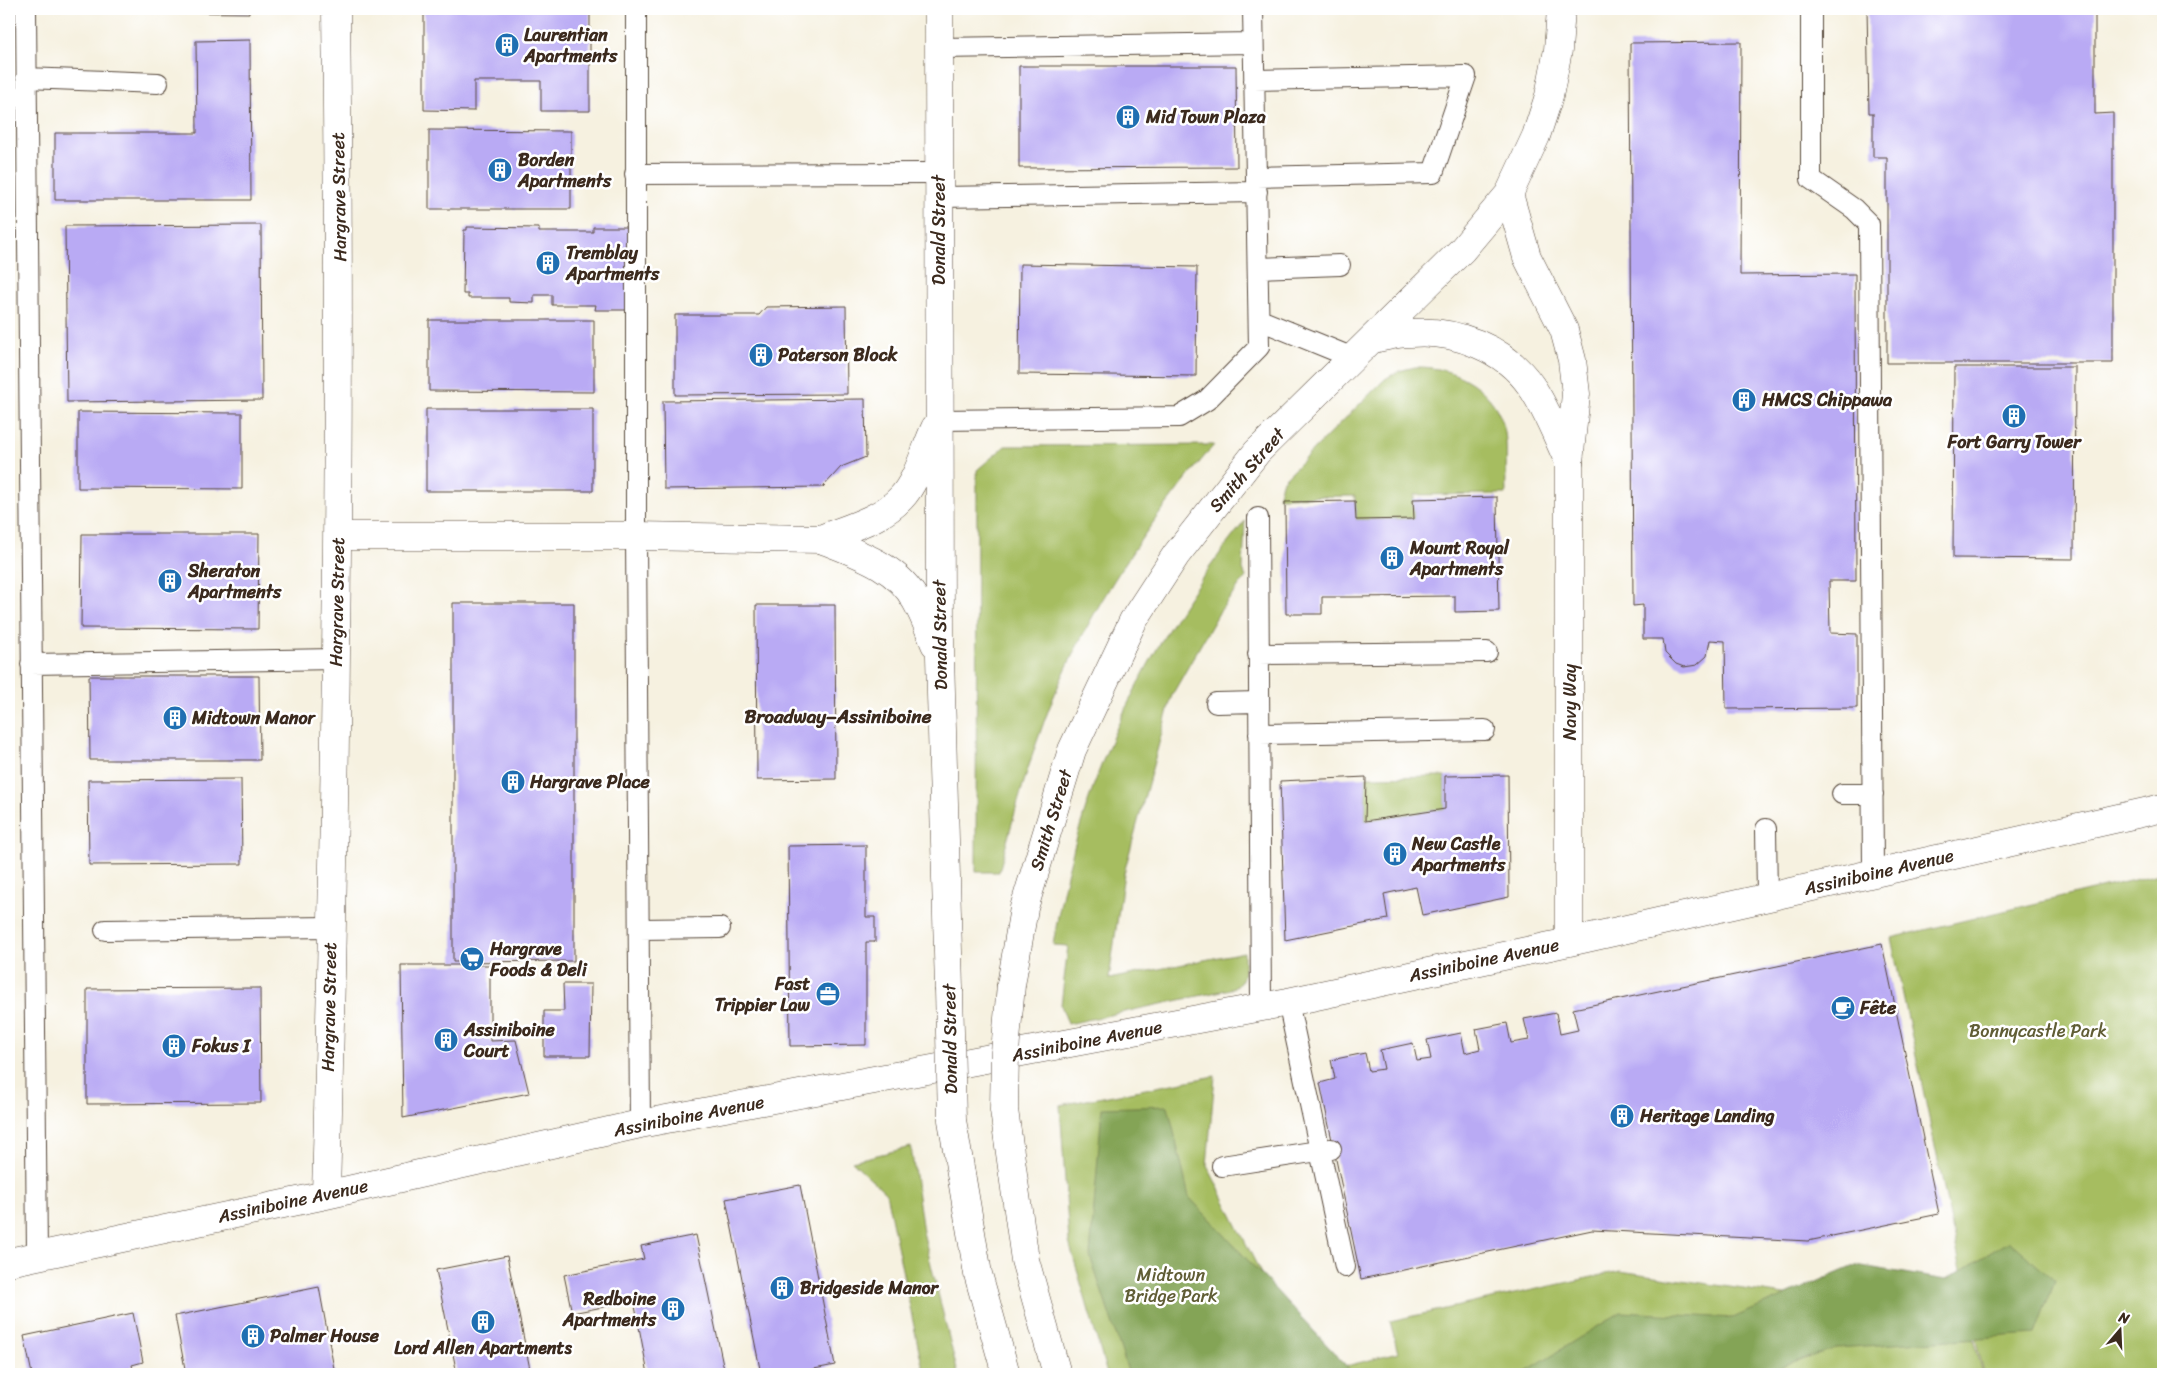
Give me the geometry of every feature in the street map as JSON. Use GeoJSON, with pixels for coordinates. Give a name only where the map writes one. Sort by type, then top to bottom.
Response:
{"type":"FeatureCollection","features":[{"type":"Feature","properties":{"kind":"street","name":"Hargrave Street"},"geometry":{"type":"LineString","coordinates":[[326,1195],[338,536],[340,255],[336,9]]}},
{"type":"Feature","properties":{"kind":"street","name":"Donald Street"},"geometry":{"type":"LineString","coordinates":[[939,9],[938,420],[940,656],[952,1120],[978,1274],[1006,1374]]}},
{"type":"Feature","properties":{"kind":"street","name":"Smith Street"},"geometry":{"type":"LineString","coordinates":[[1057,1374],[1025,1260],[1004,1110],[1005,1052],[1011,985],[1024,908],[1072,750],[1133,621],[1176,555],[1257,452],[1468,244],[1508,194],[1536,136],[1549,96],[1558,50],[1561,9]]}},
{"type":"Feature","properties":{"kind":"street","name":"Navy Way"},"geometry":{"type":"LineString","coordinates":[[1508,194],[1527,257],[1564,330],[1572,360],[1576,394],[1569,462],[1569,942]]}},
{"type":"Feature","properties":{"kind":"street"},"geometry":{"type":"LineString","coordinates":[[1372,339],[1409,332],[1457,337],[1482,345],[1516,369],[1530,384],[1540,400],[1569,462]]}},
{"type":"Feature","properties":{"kind":"street"},"geometry":{"type":"LineString","coordinates":[[821,539],[885,511],[901,498],[913,481],[938,420]]}},
{"type":"Feature","properties":{"kind":"street"},"geometry":{"type":"LineString","coordinates":[[338,536],[636,536],[821,539],[872,559],[905,586],[916,600],[940,656]]}},
{"type":"Feature","properties":{"kind":"street","name":"Assiniboine Avenue"},"geometry":{"type":"LineString","coordinates":[[9,1262],[326,1195],[640,1124],[1261,1008],[1569,942],[2163,808]]}},
{"type":"Feature","properties":{"kind":"lane"},"geometry":{"type":"LineString","coordinates":[[26,9],[37,1256]]}},
{"type":"Feature","properties":{"kind":"lane"},"geometry":{"type":"LineString","coordinates":[[636,9],[636,536],[640,1124]]}},
{"type":"Feature","properties":{"kind":"lane"},"geometry":{"type":"LineString","coordinates":[[938,420],[1179,417],[1207,400],[1259,348],[1253,9]]}},
{"type":"Feature","properties":{"kind":"lane"},"geometry":{"type":"LineString","coordinates":[[1811,9],[1811,179],[1854,209],[1869,224],[1873,873]]}},
{"type":"Feature","properties":{"kind":"lane"},"geometry":{"type":"LineString","coordinates":[[939,48],[1254,43]]}},
{"type":"Feature","properties":{"kind":"lane"},"geometry":{"type":"LineString","coordinates":[[635,174],[939,185],[1257,185],[1434,173],[1466,76],[1254,80]]}},
{"type":"Feature","properties":{"kind":"lane"},"geometry":{"type":"LineString","coordinates":[[26,78],[158,83]]}},
{"type":"Feature","properties":{"kind":"lane"},"geometry":{"type":"LineString","coordinates":[[1259,268],[1340,265]]}},
{"type":"Feature","properties":{"kind":"lane"},"geometry":{"type":"LineString","coordinates":[[1260,320],[1352,358]]}},
{"type":"Feature","properties":{"kind":"lane"},"geometry":{"type":"LineString","coordinates":[[1258,518],[1261,1008]]}},
{"type":"Feature","properties":{"kind":"lane"},"geometry":{"type":"LineString","coordinates":[[1258,654],[1487,652]]}},
{"type":"Feature","properties":{"kind":"lane"},"geometry":{"type":"LineString","coordinates":[[31,664],[336,659]]}},
{"type":"Feature","properties":{"kind":"lane"},"geometry":{"type":"LineString","coordinates":[[1216,703],[1259,702]]}},
{"type":"Feature","properties":{"kind":"lane"},"geometry":{"type":"LineString","coordinates":[[1259,734],[1486,730]]}},
{"type":"Feature","properties":{"kind":"lane"},"geometry":{"type":"LineString","coordinates":[[1842,794],[1873,794]]}},
{"type":"Feature","properties":{"kind":"lane"},"geometry":{"type":"LineString","coordinates":[[1766,829],[1767,897]]}},
{"type":"Feature","properties":{"kind":"lane"},"geometry":{"type":"LineString","coordinates":[[105,930],[331,927]]}},
{"type":"Feature","properties":{"kind":"lane"},"geometry":{"type":"LineString","coordinates":[[638,929],[720,928]]}},
{"type":"Feature","properties":{"kind":"lane"},"geometry":{"type":"LineString","coordinates":[[1288,1002],[1327,1149],[1340,1209],[1346,1267]]}},
{"type":"Feature","properties":{"kind":"lane"},"geometry":{"type":"LineString","coordinates":[[1222,1166],[1327,1149]]}},
{"type":"Feature","properties":{"kind":"green space"},"geometry":{"type":"Polygon","coordinates":[[[1415,367],[1445,371],[1459,376],[1484,392],[1493,404],[1505,432],[1506,494],[1414,495],[1414,519],[1356,520],[1355,496],[1278,497],[1283,480],[1385,379],[1399,371],[1415,367]]]}},
{"type":"Feature","properties":{"kind":"green space"},"geometry":{"type":"Polygon","coordinates":[[[1214,445],[1144,535],[1084,632],[1052,701],[1037,743],[999,872],[976,872],[977,470],[1005,446],[1214,445]]]}},
{"type":"Feature","properties":{"kind":"green space"},"geometry":{"type":"Polygon","coordinates":[[[1245,521],[1243,570],[1246,577],[1220,611],[1172,695],[1124,873],[1109,979],[1244,952],[1244,974],[1240,983],[1231,989],[1068,1024],[1061,1005],[1068,946],[1053,945],[1064,886],[1079,828],[1098,773],[1120,720],[1175,618],[1208,569],[1245,521]]]}},
{"type":"Feature","properties":{"kind":"green space"},"geometry":{"type":"Polygon","coordinates":[[[1445,776],[1445,809],[1365,821],[1366,777],[1445,776]]]}},
{"type":"Feature","properties":{"kind":"green space","name":"Bonnycastle Park"},"geometry":{"type":"Polygon","coordinates":[[[2163,873],[2163,1374],[1983,1374],[1891,938],[2163,873]]]}},
{"type":"Feature","properties":{"kind":"green space","name":"Midtown Bridge Park"},"geometry":{"type":"Polygon","coordinates":[[[1215,1076],[1207,1165],[1311,1374],[1107,1374],[1069,1242],[1060,1105],[1215,1076]]]}},
{"type":"Feature","properties":{"kind":"green space","name":"Midtown Bridge Park"},"geometry":{"type":"Polygon","coordinates":[[[1168,1106],[1189,1197],[1354,1374],[1129,1374],[1090,1256],[1102,1108],[1168,1106]]]}},
{"type":"Feature","properties":{"kind":"green space"},"geometry":{"type":"Polygon","coordinates":[[[911,1147],[923,1232],[958,1374],[924,1374],[886,1193],[852,1161],[911,1147]]]}},
{"type":"Feature","properties":{"kind":"green space"},"geometry":{"type":"Polygon","coordinates":[[[2009,1241],[2055,1281],[2035,1334],[1836,1348],[1761,1374],[1521,1374],[1621,1312],[1733,1318],[1856,1265],[1946,1280],[2009,1241]]]}},
{"type":"Feature","properties":{"kind":"green space"},"geometry":{"type":"Polygon","coordinates":[[[1620,1271],[1969,1322],[1982,1374],[1314,1374],[1398,1353],[1390,1321],[1620,1271]]]}},
{"type":"Feature","properties":{"kind":"building"},"geometry":{"type":"Polygon","coordinates":[[[143,9],[249,9],[249,13],[143,12],[143,9]]]}},
{"type":"Feature","properties":{"kind":"building","name":"Laurentian Apartments"},"geometry":{"type":"Polygon","coordinates":[[[424,9],[590,9],[590,111],[541,111],[541,81],[474,81],[474,111],[424,110],[424,9]]]}},
{"type":"Feature","properties":{"kind":"building"},"geometry":{"type":"Polygon","coordinates":[[[1867,9],[2095,9],[2095,114],[2113,113],[2113,363],[1887,363],[1887,157],[1873,157],[1873,113],[1869,113],[1867,9]]]}},
{"type":"Feature","properties":{"kind":"building"},"geometry":{"type":"Polygon","coordinates":[[[250,40],[251,200],[55,200],[55,133],[197,133],[196,41],[250,40]]]}},
{"type":"Feature","properties":{"kind":"building","name":"HMCS Chippawa"},"geometry":{"type":"Polygon","coordinates":[[[1741,42],[1740,275],[1855,274],[1856,581],[1829,581],[1830,633],[1857,634],[1857,708],[1726,709],[1725,641],[1710,640],[1707,656],[1697,665],[1684,667],[1676,664],[1665,653],[1663,639],[1643,639],[1643,605],[1633,606],[1630,43],[1741,42]]]}},
{"type":"Feature","properties":{"kind":"building","name":"Mid Town Plaza"},"geometry":{"type":"Polygon","coordinates":[[[1019,66],[1236,66],[1237,167],[1019,168],[1019,66]]]}},
{"type":"Feature","properties":{"kind":"building","name":"Borden Apartments"},"geometry":{"type":"Polygon","coordinates":[[[429,130],[571,131],[571,209],[429,209],[429,130]]]}},
{"type":"Feature","properties":{"kind":"building"},"geometry":{"type":"Polygon","coordinates":[[[261,225],[262,400],[67,402],[65,226],[261,225]]]}},
{"type":"Feature","properties":{"kind":"building","name":"Tremblay Apartments"},"geometry":{"type":"Polygon","coordinates":[[[467,227],[539,228],[539,232],[593,232],[593,227],[632,227],[632,310],[595,310],[596,305],[552,305],[552,295],[534,295],[534,303],[509,302],[509,298],[468,298],[468,294],[463,294],[464,230],[467,230],[467,227]]]}},
{"type":"Feature","properties":{"kind":"building"},"geometry":{"type":"Polygon","coordinates":[[[1020,264],[1197,267],[1196,376],[1019,374],[1020,264]]]}},
{"type":"Feature","properties":{"kind":"building","name":"Paterson Block"},"geometry":{"type":"Polygon","coordinates":[[[846,306],[847,394],[675,395],[675,315],[759,315],[766,307],[846,306]]]}},
{"type":"Feature","properties":{"kind":"building"},"geometry":{"type":"Polygon","coordinates":[[[429,320],[594,320],[594,392],[429,391],[429,320]]]}},
{"type":"Feature","properties":{"kind":"building","name":"Fort Garry Tower"},"geometry":{"type":"Polygon","coordinates":[[[1954,367],[2075,367],[2074,559],[1953,558],[1954,367]]]}},
{"type":"Feature","properties":{"kind":"building"},"geometry":{"type":"Polygon","coordinates":[[[865,399],[866,457],[841,467],[823,487],[664,489],[663,401],[865,399]]]}},
{"type":"Feature","properties":{"kind":"building"},"geometry":{"type":"Polygon","coordinates":[[[426,409],[593,409],[593,491],[426,491],[426,409]]]}},
{"type":"Feature","properties":{"kind":"building"},"geometry":{"type":"Polygon","coordinates":[[[78,412],[242,413],[242,489],[78,488],[78,412]]]}},
{"type":"Feature","properties":{"kind":"building","name":"Mount Royal Apartments"},"geometry":{"type":"Polygon","coordinates":[[[1497,497],[1499,611],[1455,612],[1455,596],[1322,597],[1322,614],[1286,614],[1285,502],[1355,501],[1356,520],[1414,519],[1413,499],[1497,497]]]}},
{"type":"Feature","properties":{"kind":"building","name":"Sheraton Apartments"},"geometry":{"type":"Polygon","coordinates":[[[82,534],[259,534],[258,629],[81,628],[82,534]]]}},
{"type":"Feature","properties":{"kind":"building","name":"Hargrave Place"},"geometry":{"type":"Polygon","coordinates":[[[453,603],[574,603],[574,961],[453,962],[453,603]]]}},
{"type":"Feature","properties":{"kind":"building"},"geometry":{"type":"Polygon","coordinates":[[[756,605],[835,605],[836,779],[757,780],[756,605]]]}},
{"type":"Feature","properties":{"kind":"building","name":"Midtown Manor"},"geometry":{"type":"Polygon","coordinates":[[[89,676],[259,676],[260,760],[90,760],[89,676]]]}},
{"type":"Feature","properties":{"kind":"building","name":"New Castle Apartments"},"geometry":{"type":"Polygon","coordinates":[[[1508,775],[1509,897],[1422,915],[1416,887],[1384,894],[1388,919],[1285,940],[1280,781],[1366,777],[1365,821],[1445,809],[1445,776],[1508,775]]]}},
{"type":"Feature","properties":{"kind":"building"},"geometry":{"type":"Polygon","coordinates":[[[241,779],[242,864],[89,865],[88,780],[241,779]]]}},
{"type":"Feature","properties":{"kind":"building","name":"Fast Trippier Law"},"geometry":{"type":"Polygon","coordinates":[[[866,845],[866,917],[875,917],[875,942],[866,942],[866,1045],[790,1046],[788,846],[866,845]]]}},
{"type":"Feature","properties":{"kind":"building","name":"Heritage Landing"},"geometry":{"type":"Polygon","coordinates":[[[1882,944],[1939,1214],[1808,1241],[1592,1230],[1361,1279],[1320,1083],[1335,1079],[1331,1060],[1365,1053],[1369,1071],[1384,1069],[1380,1050],[1413,1043],[1417,1061],[1431,1059],[1427,1040],[1461,1033],[1465,1053],[1480,1049],[1476,1029],[1507,1023],[1511,1043],[1529,1040],[1524,1019],[1556,1013],[1560,1034],[1578,1030],[1573,1009],[1882,944]]]}},
{"type":"Feature","properties":{"kind":"building","name":"Assiniboine Court"},"geometry":{"type":"Polygon","coordinates":[[[401,965],[490,965],[490,1041],[516,1040],[529,1093],[403,1118],[401,965]]]}},
{"type":"Feature","properties":{"kind":"building"},"geometry":{"type":"Polygon","coordinates":[[[563,984],[591,984],[590,1056],[544,1056],[544,1011],[564,1011],[563,984]]]}},
{"type":"Feature","properties":{"kind":"building","name":"Fokus I"},"geometry":{"type":"Polygon","coordinates":[[[260,988],[261,1103],[87,1104],[87,989],[260,988]]]}},
{"type":"Feature","properties":{"kind":"building","name":"Bridgeside Manor"},"geometry":{"type":"Polygon","coordinates":[[[800,1185],[835,1365],[788,1374],[761,1374],[726,1199],[800,1185]]]}},
{"type":"Feature","properties":{"kind":"building","name":"Redboine Apartments"},"geometry":{"type":"Polygon","coordinates":[[[696,1235],[725,1374],[648,1374],[634,1301],[572,1313],[564,1275],[644,1259],[641,1246],[696,1235]]]}},
{"type":"Feature","properties":{"kind":"building","name":"Lord Allen Apartments"},"geometry":{"type":"Polygon","coordinates":[[[507,1256],[531,1374],[457,1374],[436,1270],[507,1256]]]}},
{"type":"Feature","properties":{"kind":"building","name":"Palmer House"},"geometry":{"type":"Polygon","coordinates":[[[319,1287],[335,1374],[186,1374],[175,1316],[319,1287]]]}},
{"type":"Feature","properties":{"kind":"building"},"geometry":{"type":"Polygon","coordinates":[[[133,1313],[143,1362],[132,1365],[134,1374],[32,1374],[24,1336],[133,1313]]]}},
{"type":"Feature","properties":{"kind":"place","name":"Laurentian Apartments"},"geometry":{"type":"Point","coordinates":[507,45]}},
{"type":"Feature","properties":{"kind":"place","name":"Mid Town Plaza"},"geometry":{"type":"Point","coordinates":[1128,117]}},
{"type":"Feature","properties":{"kind":"place","name":"Borden Apartments"},"geometry":{"type":"Point","coordinates":[500,170]}},
{"type":"Feature","properties":{"kind":"place","name":"Tremblay Apartments"},"geometry":{"type":"Point","coordinates":[548,263]}},
{"type":"Feature","properties":{"kind":"place","name":"Paterson Block"},"geometry":{"type":"Point","coordinates":[761,355]}},
{"type":"Feature","properties":{"kind":"place","name":"HMCS Chippawa"},"geometry":{"type":"Point","coordinates":[1744,400]}},
{"type":"Feature","properties":{"kind":"place","name":"Fort Garry Tower"},"geometry":{"type":"Point","coordinates":[2014,416]}},
{"type":"Feature","properties":{"kind":"place","name":"Mount Royal Apartments"},"geometry":{"type":"Point","coordinates":[1392,558]}},
{"type":"Feature","properties":{"kind":"place","name":"Sheraton Apartments"},"geometry":{"type":"Point","coordinates":[170,581]}},
{"type":"Feature","properties":{"kind":"place","name":"Midtown Manor"},"geometry":{"type":"Point","coordinates":[175,718]}},
{"type":"Feature","properties":{"kind":"place","name":"Hargrave Place"},"geometry":{"type":"Point","coordinates":[513,782]}},
{"type":"Feature","properties":{"kind":"place","name":"New Castle Apartments"},"geometry":{"type":"Point","coordinates":[1395,854]}},
{"type":"Feature","properties":{"kind":"place","name":"Hargrave Foods & Deli"},"geometry":{"type":"Point","coordinates":[472,959]}},
{"type":"Feature","properties":{"kind":"place","name":"Fast Trippier Law"},"geometry":{"type":"Point","coordinates":[828,994]}},
{"type":"Feature","properties":{"kind":"place","name":"Fête"},"geometry":{"type":"Point","coordinates":[1843,1008]}},
{"type":"Feature","properties":{"kind":"place","name":"Assiniboine Court"},"geometry":{"type":"Point","coordinates":[446,1040]}},
{"type":"Feature","properties":{"kind":"place","name":"Fokus I"},"geometry":{"type":"Point","coordinates":[174,1046]}},
{"type":"Feature","properties":{"kind":"place","name":"Heritage Landing"},"geometry":{"type":"Point","coordinates":[1622,1116]}},
{"type":"Feature","properties":{"kind":"place","name":"Bridgeside Manor"},"geometry":{"type":"Point","coordinates":[782,1288]}},
{"type":"Feature","properties":{"kind":"place","name":"Redboine Apartments"},"geometry":{"type":"Point","coordinates":[673,1309]}},
{"type":"Feature","properties":{"kind":"place","name":"Lord Allen Apartments"},"geometry":{"type":"Point","coordinates":[483,1322]}},
{"type":"Feature","properties":{"kind":"place","name":"Palmer House"},"geometry":{"type":"Point","coordinates":[253,1336]}},
{"type":"Feature","properties":{"kind":"district","name":"Broadway–Assiniboine"},"geometry":{"type":"Point","coordinates":[838,716]}}]}
